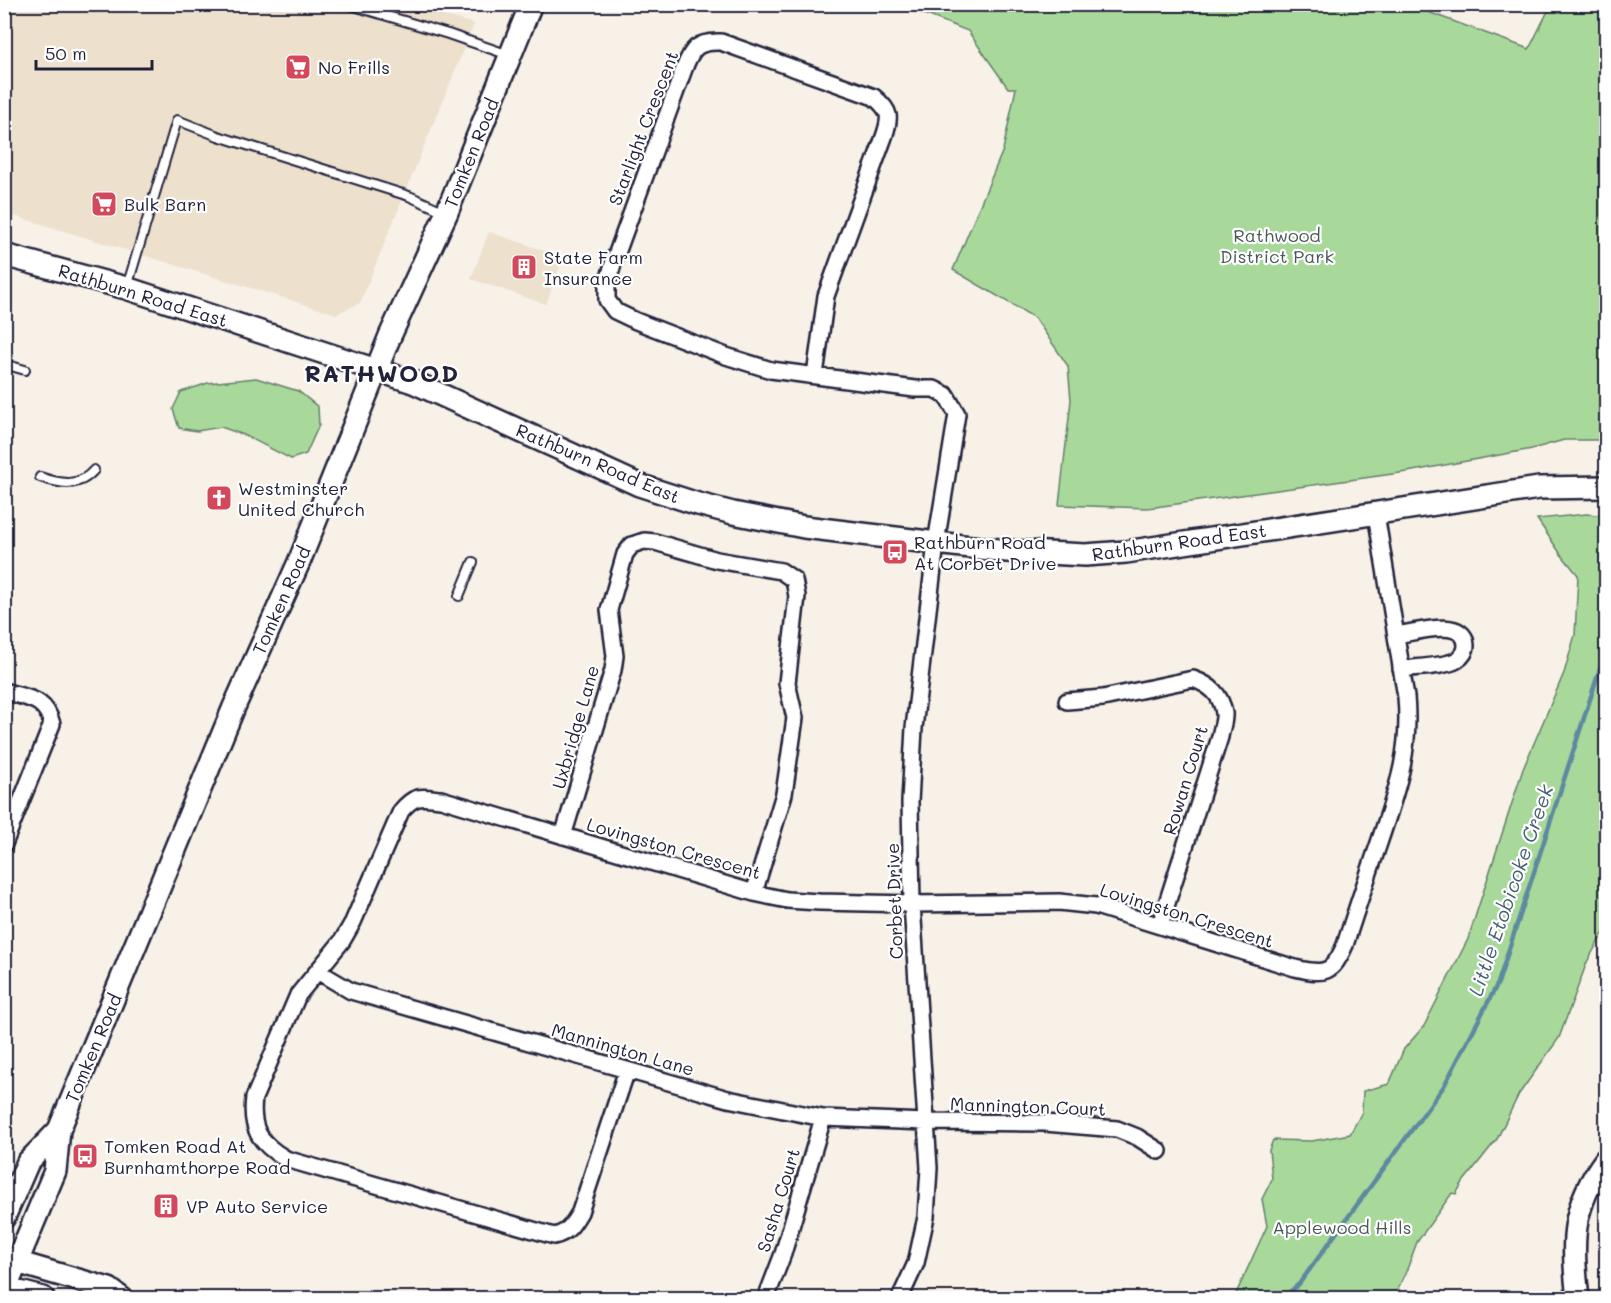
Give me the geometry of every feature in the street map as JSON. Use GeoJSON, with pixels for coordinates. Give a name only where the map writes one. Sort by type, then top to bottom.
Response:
{"type":"FeatureCollection","features":[{"type":"Feature","properties":{"kind":"street","name":"Tomken Road"},"geometry":{"type":"LineString","coordinates":[[5,1290],[11,1261],[55,1171],[59,1130],[234,707],[299,562],[390,336],[447,212],[531,4]]}},
{"type":"Feature","properties":{"kind":"street","name":"Starlight Crescent"},"geometry":{"type":"LineString","coordinates":[[815,375],[826,296],[889,124],[889,114],[885,106],[874,97],[721,42],[709,41],[698,45],[691,52],[684,69],[613,264],[607,285],[607,300],[615,311],[636,321],[726,356],[771,370],[915,389],[934,389],[946,395],[957,414],[944,499]]}},
{"type":"Feature","properties":{"kind":"street","name":"Rathburn Road East"},"geometry":{"type":"LineString","coordinates":[[4,255],[126,288],[413,382],[639,485],[733,513],[804,527],[1007,551],[1095,554],[1126,552],[1539,488],[1606,487]]}},
{"type":"Feature","properties":{"kind":"street","name":"Corbet Drive"},"geometry":{"type":"LineString","coordinates":[[900,1299],[916,1263],[926,1216],[929,1168],[912,904],[910,802],[914,728],[936,543],[944,499]]}},
{"type":"Feature","properties":{"kind":"street","name":"Lovingston Crescent"},"geometry":{"type":"LineString","coordinates":[[627,1070],[580,1212],[572,1226],[563,1234],[554,1236],[286,1159],[272,1151],[261,1139],[252,1114],[254,1098],[298,995],[342,942],[353,922],[401,811],[409,801],[419,796],[441,799],[753,892],[787,900],[912,904],[1059,902],[1096,906],[1295,968],[1317,973],[1329,970],[1338,962],[1403,765],[1408,734],[1408,716],[1376,513]]}},
{"type":"Feature","properties":{"kind":"street","name":"Uxbridge Lane"},"geometry":{"type":"LineString","coordinates":[[563,836],[613,670],[615,656],[609,610],[625,554],[632,545],[644,541],[656,542],[717,560],[781,571],[794,580],[797,596],[787,683],[795,718],[784,794],[753,892]]}},
{"type":"Feature","properties":{"kind":"street"},"geometry":{"type":"LineString","coordinates":[[1396,635],[1450,628],[1460,632],[1466,645],[1463,655],[1455,661],[1401,669]]}},
{"type":"Feature","properties":{"kind":"street","name":"Rowan Court"},"geometry":{"type":"LineString","coordinates":[[1067,701],[1102,698],[1193,679],[1207,683],[1216,694],[1225,714],[1160,925]]}},
{"type":"Feature","properties":{"kind":"street"},"geometry":{"type":"LineString","coordinates":[[4,691],[38,701],[49,712],[52,724],[4,844]]}},
{"type":"Feature","properties":{"kind":"street","name":"Mannington Lane"},"geometry":{"type":"LineString","coordinates":[[319,972],[351,990],[728,1099],[823,1118],[926,1122]]}},
{"type":"Feature","properties":{"kind":"street","name":"Sasha Court"},"geometry":{"type":"LineString","coordinates":[[768,1293],[786,1244],[823,1118]]}},
{"type":"Feature","properties":{"kind":"street","name":"Mannington Court"},"geometry":{"type":"LineString","coordinates":[[926,1122],[1045,1123],[1117,1129],[1137,1137],[1159,1151]]}},
{"type":"Feature","properties":{"kind":"street","name":"Tomken Road"},"geometry":{"type":"LineString","coordinates":[[4,1217],[28,1162],[59,1130]]}},
{"type":"Feature","properties":{"kind":"street"},"geometry":{"type":"LineString","coordinates":[[1578,1299],[1573,1261],[1574,1235],[1580,1205],[1593,1176],[1606,1159]]}},
{"type":"Feature","properties":{"kind":"street"},"geometry":{"type":"LineString","coordinates":[[11,1261],[109,1289],[121,1299]]}},
{"type":"Feature","properties":{"kind":"street"},"geometry":{"type":"LineString","coordinates":[[5,1290],[43,1299]]}},
{"type":"Feature","properties":{"kind":"lane"},"geometry":{"type":"LineString","coordinates":[[347,4],[448,34],[511,56]]}},
{"type":"Feature","properties":{"kind":"lane"},"geometry":{"type":"LineString","coordinates":[[126,288],[177,120],[218,136],[409,196],[447,212]]}},
{"type":"Feature","properties":{"kind":"lane"},"geometry":{"type":"LineString","coordinates":[[4,364],[25,370]]}},
{"type":"Feature","properties":{"kind":"lane"},"geometry":{"type":"LineString","coordinates":[[40,477],[53,482],[78,483],[94,470]]}},
{"type":"Feature","properties":{"kind":"lane"},"geometry":{"type":"LineString","coordinates":[[459,596],[473,562]]}},
{"type":"Feature","properties":{"kind":"shaded area"},"geometry":{"type":"Polygon","coordinates":[[[406,4],[474,24],[360,303],[336,314],[5,213],[4,5],[406,4]]]}},
{"type":"Feature","properties":{"kind":"shaded area"},"geometry":{"type":"Polygon","coordinates":[[[489,232],[563,257],[546,304],[471,279],[489,232]]]}},
{"type":"Feature","properties":{"kind":"green space","name":"Rathwood District Park"},"geometry":{"type":"Polygon","coordinates":[[[901,5],[1409,5],[1529,49],[1551,5],[1606,5],[1606,440],[1564,440],[1532,449],[1407,472],[1148,508],[1059,505],[1071,400],[1068,366],[1035,318],[953,270],[1003,150],[1016,88],[1008,88],[968,31],[901,5]]]}},
{"type":"Feature","properties":{"kind":"green space"},"geometry":{"type":"Polygon","coordinates":[[[256,378],[298,391],[318,407],[319,425],[306,454],[291,459],[244,435],[221,427],[197,431],[179,428],[173,409],[181,392],[208,383],[256,378]]]}},
{"type":"Feature","properties":{"kind":"green space","name":"Applewood Hills"},"geometry":{"type":"Polygon","coordinates":[[[1587,514],[1606,516],[1606,933],[1602,935],[1587,962],[1559,1038],[1519,1094],[1497,1139],[1456,1194],[1452,1193],[1417,1242],[1393,1298],[1234,1298],[1267,1226],[1262,1199],[1272,1179],[1269,1150],[1273,1140],[1312,1141],[1350,1134],[1362,1112],[1363,1091],[1389,1084],[1404,1049],[1424,1026],[1468,939],[1523,769],[1564,673],[1575,635],[1578,575],[1537,519],[1587,514]]]}},
{"type":"Feature","properties":{"kind":"waterway","name":"Little Etobicoke Creek"},"geometry":{"type":"LineString","coordinates":[[1283,1298],[1299,1284],[1444,1086],[1498,983],[1606,650]]}},
{"type":"Feature","properties":{"kind":"place","name":"No Frills"},"geometry":{"type":"Point","coordinates":[298,67]}},
{"type":"Feature","properties":{"kind":"place","name":"Bulk Barn"},"geometry":{"type":"Point","coordinates":[104,204]}},
{"type":"Feature","properties":{"kind":"place","name":"State Farm Insurance"},"geometry":{"type":"Point","coordinates":[524,267]}},
{"type":"Feature","properties":{"kind":"place","name":"Westminster United Church"},"geometry":{"type":"Point","coordinates":[219,498]}},
{"type":"Feature","properties":{"kind":"place","name":"Rathburn Road At Corbet Drive"},"geometry":{"type":"Point","coordinates":[895,552]}},
{"type":"Feature","properties":{"kind":"place","name":"Tomken Road At Burnhamthorpe Road"},"geometry":{"type":"Point","coordinates":[85,1156]}},
{"type":"Feature","properties":{"kind":"place","name":"VP Auto Service"},"geometry":{"type":"Point","coordinates":[166,1206]}},
{"type":"Feature","properties":{"kind":"district","name":"RATHWOOD"},"geometry":{"type":"Point","coordinates":[382,372]}}]}
